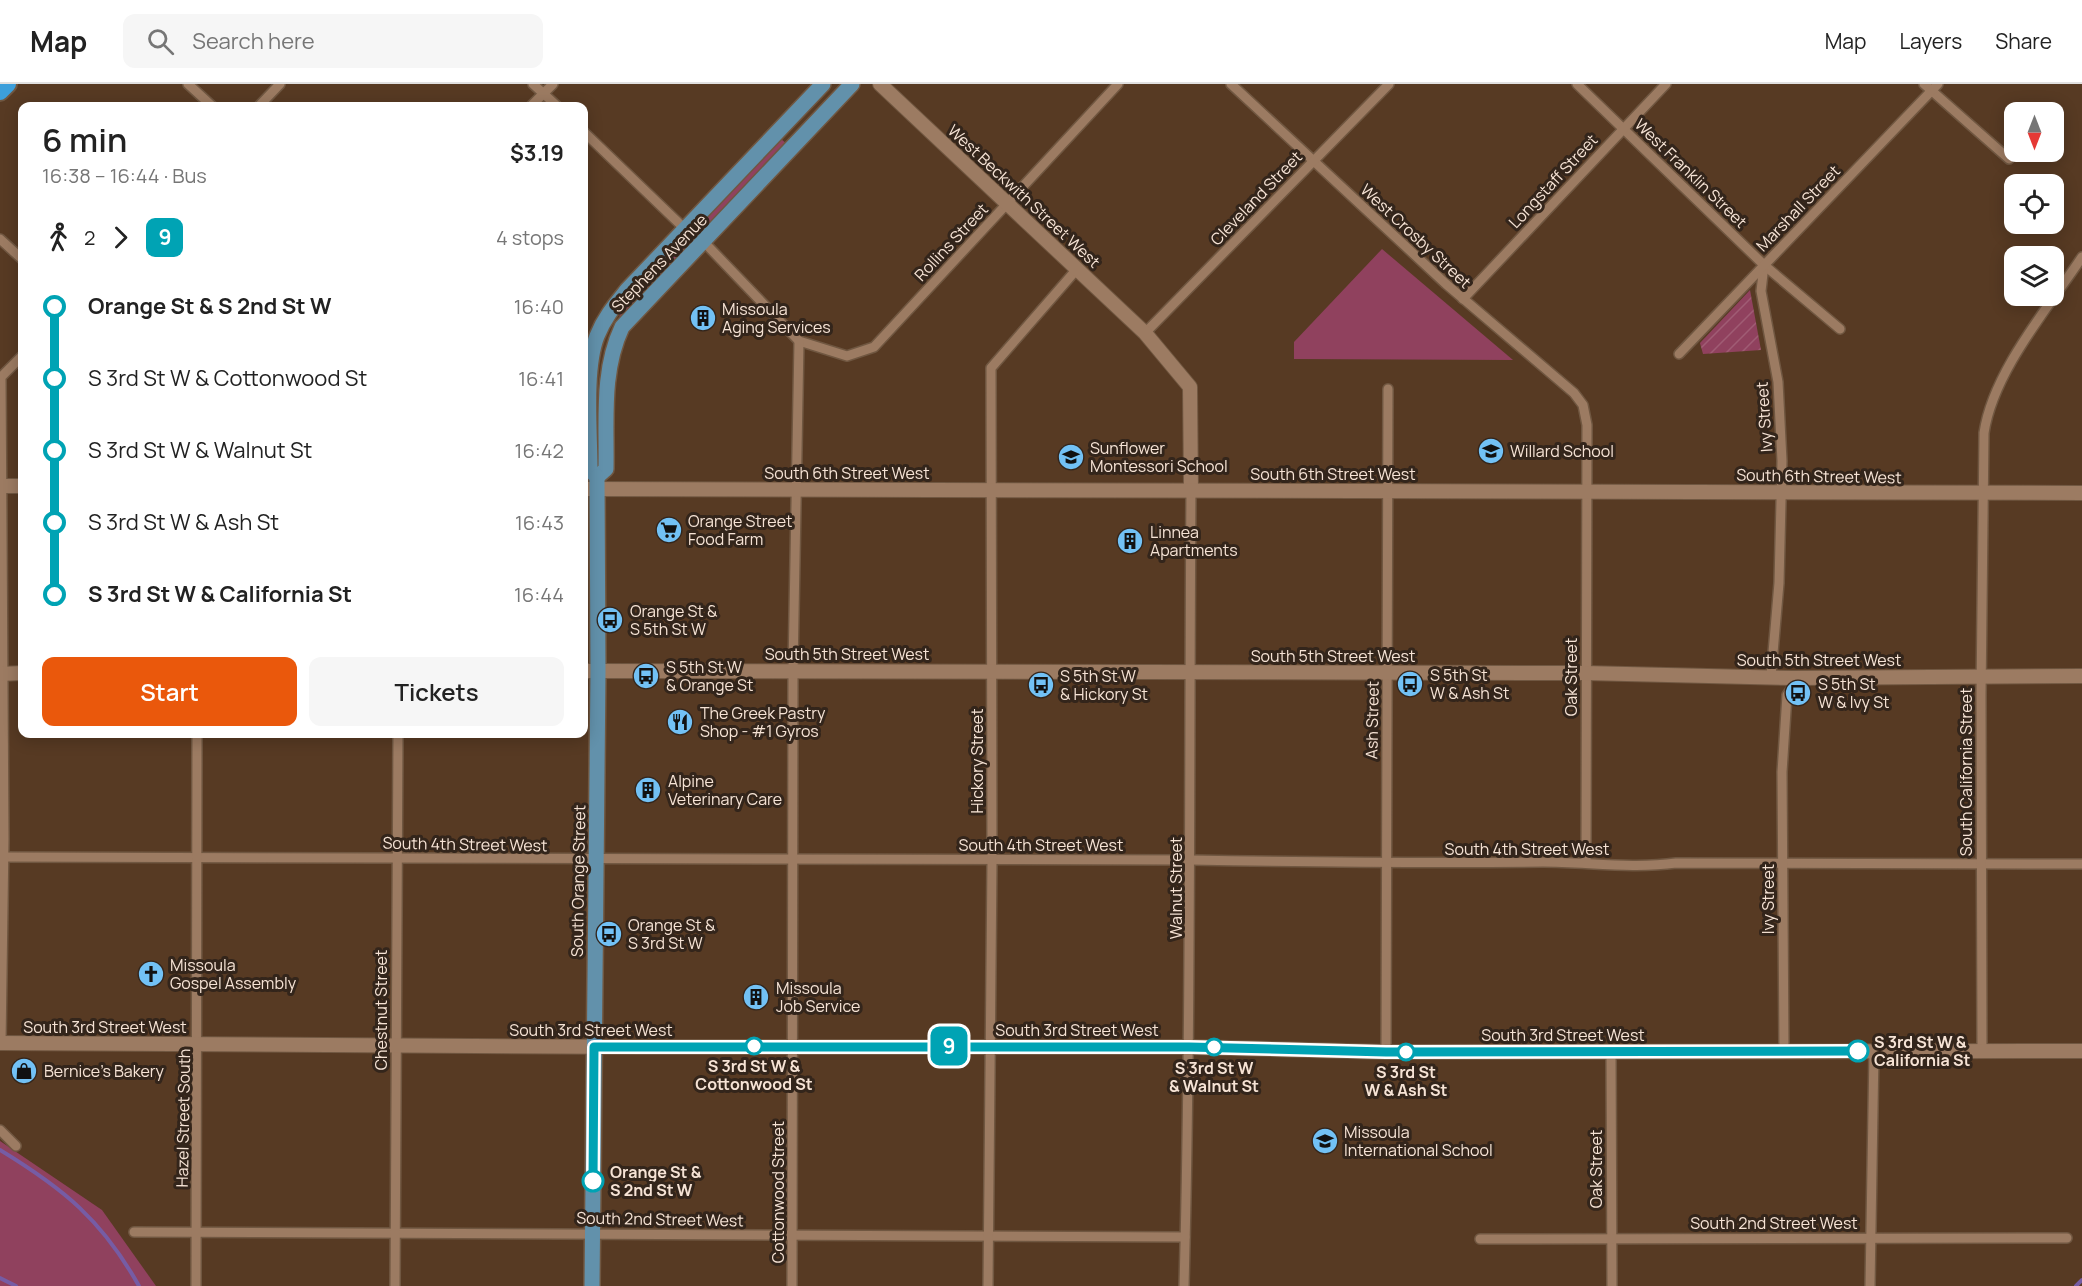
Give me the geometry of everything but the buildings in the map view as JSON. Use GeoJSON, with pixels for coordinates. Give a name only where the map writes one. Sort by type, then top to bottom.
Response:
{"type":"FeatureCollection","features":[{"type":"Feature","properties":{"kind":"highway"},"geometry":{"type":"LineString","coordinates":[[0,92],[8,84]]}},
{"type":"Feature","properties":{"kind":"main road","name":"Stephens Avenue"},"geometry":{"type":"LineString","coordinates":[[592,485],[590,338],[627,290],[823,84]]}},
{"type":"Feature","properties":{"kind":"main road","name":"Stephens Avenue"},"geometry":{"type":"LineString","coordinates":[[592,485],[606,469],[607,369],[611,350],[622,327],[852,84]]}},
{"type":"Feature","properties":{"kind":"main road","name":"South Orange Street"},"geometry":{"type":"LineString","coordinates":[[592,485],[591,671],[596,860],[592,1286]]}},
{"type":"Feature","properties":{"kind":"street"},"geometry":{"type":"LineString","coordinates":[[188,84],[208,102]]}},
{"type":"Feature","properties":{"kind":"street"},"geometry":{"type":"LineString","coordinates":[[263,102],[280,84]]}},
{"type":"Feature","properties":{"kind":"street"},"geometry":{"type":"LineString","coordinates":[[533,84],[552,102]]}},
{"type":"Feature","properties":{"kind":"street"},"geometry":{"type":"LineString","coordinates":[[535,102],[553,84]]}},
{"type":"Feature","properties":{"kind":"street","name":"West Beckwith Street West"},"geometry":{"type":"LineString","coordinates":[[880,84],[1145,333],[1190,387],[1191,490]]}},
{"type":"Feature","properties":{"kind":"street","name":"Rollins Street"},"geometry":{"type":"LineString","coordinates":[[799,341],[847,356],[874,347],[1118,84]]}},
{"type":"Feature","properties":{"kind":"street","name":"West Crosby Street"},"geometry":{"type":"LineString","coordinates":[[1231,84],[1462,299],[1574,393],[1583,405]]}},
{"type":"Feature","properties":{"kind":"street","name":"Cleveland Street"},"geometry":{"type":"LineString","coordinates":[[1145,333],[1389,84]]}},
{"type":"Feature","properties":{"kind":"street","name":"West Franklin Street"},"geometry":{"type":"LineString","coordinates":[[1577,84],[1764,265],[1840,329]]}},
{"type":"Feature","properties":{"kind":"street","name":"Longstaff Street"},"geometry":{"type":"LineString","coordinates":[[1462,299],[1666,84]]}},
{"type":"Feature","properties":{"kind":"street"},"geometry":{"type":"LineString","coordinates":[[1931,86],[2004,155]]}},
{"type":"Feature","properties":{"kind":"street","name":"Marshall Street"},"geometry":{"type":"LineString","coordinates":[[1679,354],[1931,86]]}},
{"type":"Feature","properties":{"kind":"street"},"geometry":{"type":"LineString","coordinates":[[588,136],[685,229]]}},
{"type":"Feature","properties":{"kind":"street"},"geometry":{"type":"LineString","coordinates":[[0,239],[18,255]]}},
{"type":"Feature","properties":{"kind":"street"},"geometry":{"type":"LineString","coordinates":[[704,242],[799,341]]}},
{"type":"Feature","properties":{"kind":"street","name":"South California Street"},"geometry":{"type":"LineString","coordinates":[[1982,1051],[1984,433],[1991,399],[2000,381],[2082,257]]}},
{"type":"Feature","properties":{"kind":"street","name":"Ivy Street"},"geometry":{"type":"LineString","coordinates":[[1764,265],[1761,291],[1780,404],[1782,492],[1779,583],[1771,676]]}},
{"type":"Feature","properties":{"kind":"street","name":"Hickory Street"},"geometry":{"type":"LineString","coordinates":[[988,1286],[992,861],[991,368],[1077,269]]}},
{"type":"Feature","properties":{"kind":"street","name":"Cottonwood Street"},"geometry":{"type":"LineString","coordinates":[[792,1286],[793,669],[799,341]]}},
{"type":"Feature","properties":{"kind":"street"},"geometry":{"type":"LineString","coordinates":[[0,1043],[1,377],[18,360]]}},
{"type":"Feature","properties":{"kind":"street","name":"Ash Street"},"geometry":{"type":"LineString","coordinates":[[1386,1052],[1388,389]]}},
{"type":"Feature","properties":{"kind":"street","name":"Oak Street"},"geometry":{"type":"LineString","coordinates":[[1583,405],[1587,425],[1586,862]]}},
{"type":"Feature","properties":{"kind":"street","name":"South 6th Street West"},"geometry":{"type":"LineString","coordinates":[[592,485],[795,490],[2082,493]]}},
{"type":"Feature","properties":{"kind":"street"},"geometry":{"type":"LineString","coordinates":[[1,486],[18,486]]}},
{"type":"Feature","properties":{"kind":"street","name":"Walnut Street"},"geometry":{"type":"LineString","coordinates":[[1184,1286],[1191,860],[1189,672],[1191,490]]}},
{"type":"Feature","properties":{"kind":"street","name":"South 5th Street West"},"geometry":{"type":"LineString","coordinates":[[591,671],[793,669],[1586,673],[1800,678],[2082,676]]}},
{"type":"Feature","properties":{"kind":"street"},"geometry":{"type":"LineString","coordinates":[[1,674],[18,673]]}},
{"type":"Feature","properties":{"kind":"street","name":"Ivy Street"},"geometry":{"type":"LineString","coordinates":[[1784,1051],[1782,772],[1787,695],[1800,678]]}},
{"type":"Feature","properties":{"kind":"street","name":"Hazel Street South"},"geometry":{"type":"LineString","coordinates":[[196,1286],[197,738]]}},
{"type":"Feature","properties":{"kind":"street","name":"Chestnut Street"},"geometry":{"type":"LineString","coordinates":[[395,1286],[398,738]]}},
{"type":"Feature","properties":{"kind":"street","name":"South 4th Street West"},"geometry":{"type":"LineString","coordinates":[[2,857],[1191,860],[1385,864],[1586,862],[1656,866],[1676,863],[2082,864]]}},
{"type":"Feature","properties":{"kind":"street","name":"South 3rd Street West"},"geometry":{"type":"LineString","coordinates":[[0,1043],[594,1047],[794,1045],[1189,1047],[1386,1052],[2082,1051]]}},
{"type":"Feature","properties":{"kind":"street"},"geometry":{"type":"LineString","coordinates":[[1870,1286],[1874,1051]]}},
{"type":"Feature","properties":{"kind":"street","name":"Oak Street"},"geometry":{"type":"LineString","coordinates":[[1611,1052],[1612,1286]]}},
{"type":"Feature","properties":{"kind":"street"},"geometry":{"type":"LineString","coordinates":[[0,1130],[16,1146]]}},
{"type":"Feature","properties":{"kind":"street","name":"South 2nd Street West"},"geometry":{"type":"LineString","coordinates":[[134,1232],[1185,1237]]}},
{"type":"Feature","properties":{"kind":"street","name":"South 2nd Street West"},"geometry":{"type":"LineString","coordinates":[[1480,1239],[2067,1238]]}},
{"type":"Feature","properties":{"kind":"shaded area"},"geometry":{"type":"Polygon","coordinates":[[[781,139],[787,144],[620,319],[619,311],[629,299],[781,139]]]}},
{"type":"Feature","properties":{"kind":"shaded area"},"geometry":{"type":"Polygon","coordinates":[[[1382,249],[1513,360],[1294,359],[1294,342],[1382,249]]]}},
{"type":"Feature","properties":{"kind":"shaded area"},"geometry":{"type":"Polygon","coordinates":[[[1750,290],[1761,350],[1703,354],[1700,343],[1750,290]]]}},
{"type":"Feature","properties":{"kind":"shaded area"},"geometry":{"type":"Polygon","coordinates":[[[0,1141],[102,1210],[156,1286],[0,1286],[0,1141]]]}},
{"type":"Feature","properties":{"kind":"waterway"},"geometry":{"type":"LineString","coordinates":[[0,1150],[44,1178],[80,1208],[111,1242],[139,1286]]}},
{"type":"Feature","properties":{"kind":"waterway"},"geometry":{"type":"LineString","coordinates":[[0,1278],[16,1286]]}},
{"type":"Feature","properties":{"kind":"waterway"},"geometry":{"type":"LineString","coordinates":[[2076,1286],[2082,1280]]}},
{"type":"Feature","properties":{"kind":"bus line","name":"9"},"geometry":{"type":"LineString","coordinates":[[593,1181],[594,1047],[794,1045],[1189,1047],[1386,1052],[1858,1051]]}},
{"type":"Feature","properties":{"kind":"place","name":"Missoula Aging Services"},"geometry":{"type":"Point","coordinates":[703,318]}},
{"type":"Feature","properties":{"kind":"place","name":"Willard School"},"geometry":{"type":"Point","coordinates":[1491,451]}},
{"type":"Feature","properties":{"kind":"place","name":"Sunflower Montessori School"},"geometry":{"type":"Point","coordinates":[1071,457]}},
{"type":"Feature","properties":{"kind":"place","name":"Orange Street Food Farm"},"geometry":{"type":"Point","coordinates":[669,530]}},
{"type":"Feature","properties":{"kind":"place","name":"Linnea Apartments"},"geometry":{"type":"Point","coordinates":[1130,541]}},
{"type":"Feature","properties":{"kind":"place","name":"Orange St & S 5th St W"},"geometry":{"type":"Point","coordinates":[610,620]}},
{"type":"Feature","properties":{"kind":"place","name":"S 5th St W & Orange St"},"geometry":{"type":"Point","coordinates":[646,676]}},
{"type":"Feature","properties":{"kind":"place","name":"S 5th St W & Ash St"},"geometry":{"type":"Point","coordinates":[1410,684]}},
{"type":"Feature","properties":{"kind":"place","name":"S 5th St W & Hickory St"},"geometry":{"type":"Point","coordinates":[1041,685]}},
{"type":"Feature","properties":{"kind":"place","name":"S 5th St W & Ivy St"},"geometry":{"type":"Point","coordinates":[1798,693]}},
{"type":"Feature","properties":{"kind":"place","name":"The Greek Pastry Shop - #1 Gyros"},"geometry":{"type":"Point","coordinates":[680,722]}},
{"type":"Feature","properties":{"kind":"place","name":"Alpine Veterinary Care"},"geometry":{"type":"Point","coordinates":[648,790]}},
{"type":"Feature","properties":{"kind":"place","name":"Orange St & S 3rd St W"},"geometry":{"type":"Point","coordinates":[609,934]}},
{"type":"Feature","properties":{"kind":"place","name":"Missoula Gospel Assembly"},"geometry":{"type":"Point","coordinates":[151,974]}},
{"type":"Feature","properties":{"kind":"place","name":"Missoula Job Service"},"geometry":{"type":"Point","coordinates":[756,997]}},
{"type":"Feature","properties":{"kind":"place","name":"S 3rd St W & Cottonwood St"},"geometry":{"type":"Point","coordinates":[754,1046]}},
{"type":"Feature","properties":{"kind":"place","name":"S 3rd St W & Walnut St"},"geometry":{"type":"Point","coordinates":[1214,1047]}},
{"type":"Feature","properties":{"kind":"place","name":"S 3rd St W & California St"},"geometry":{"type":"Point","coordinates":[1858,1051]}},
{"type":"Feature","properties":{"kind":"place","name":"S 3rd St W & Ash St"},"geometry":{"type":"Point","coordinates":[1406,1052]}},
{"type":"Feature","properties":{"kind":"place","name":"Bernice's Bakery"},"geometry":{"type":"Point","coordinates":[24,1071]}},
{"type":"Feature","properties":{"kind":"place","name":"Missoula International School"},"geometry":{"type":"Point","coordinates":[1325,1141]}},
{"type":"Feature","properties":{"kind":"place","name":"Orange St & S 2nd St W"},"geometry":{"type":"Point","coordinates":[593,1181]}}]}
